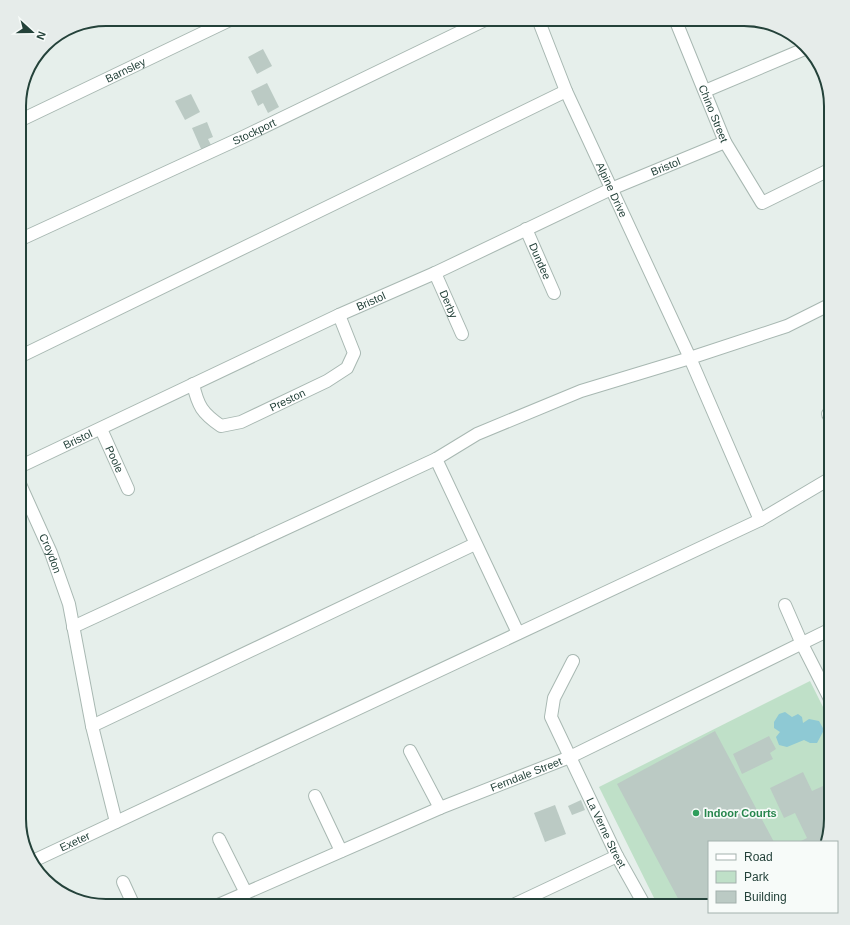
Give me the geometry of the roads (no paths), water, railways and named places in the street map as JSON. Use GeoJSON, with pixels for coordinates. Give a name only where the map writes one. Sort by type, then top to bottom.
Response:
{"type":"FeatureCollection","features":[{"type":"Feature","properties":{"kind":"street","name":"Barnsley"},"geometry":{"type":"LineString","coordinates":[[26,118],[217,26]]}},
{"type":"Feature","properties":{"kind":"street","name":"Stockport"},"geometry":{"type":"LineString","coordinates":[[26,237],[243,137],[473,26]]}},
{"type":"Feature","properties":{"kind":"street","name":"Alpine Drive"},"geometry":{"type":"LineString","coordinates":[[541,26],[566,91],[596,152],[611,189],[690,358],[760,520]]}},
{"type":"Feature","properties":{"kind":"street","name":"Chino Street"},"geometry":{"type":"LineString","coordinates":[[678,26],[725,142],[762,203],[824,172]]}},
{"type":"Feature","properties":{"kind":"street"},"geometry":{"type":"LineString","coordinates":[[705,92],[802,50]]}},
{"type":"Feature","properties":{"kind":"street"},"geometry":{"type":"LineString","coordinates":[[26,355],[566,91]]}},
{"type":"Feature","properties":{"kind":"street","name":"Bristol"},"geometry":{"type":"LineString","coordinates":[[26,464],[339,315],[435,273],[611,189],[725,142]]}},
{"type":"Feature","properties":{"kind":"street","name":"Dundee"},"geometry":{"type":"LineString","coordinates":[[526,229],[554,293]]}},
{"type":"Feature","properties":{"kind":"street","name":"Derby"},"geometry":{"type":"LineString","coordinates":[[435,273],[462,334]]}},
{"type":"Feature","properties":{"kind":"street"},"geometry":{"type":"LineString","coordinates":[[73,627],[436,459],[477,434],[581,391],[690,358],[787,326],[824,308]]}},
{"type":"Feature","properties":{"kind":"street","name":"Preston"},"geometry":{"type":"LineString","coordinates":[[193,384],[197,403],[206,416],[221,426],[242,422],[327,381],[347,368],[354,353],[339,315]]}},
{"type":"Feature","properties":{"kind":"street","name":"Poole"},"geometry":{"type":"LineString","coordinates":[[101,429],[128,489]]}},
{"type":"Feature","properties":{"kind":"street"},"geometry":{"type":"LineString","coordinates":[[436,459],[518,632]]}},
{"type":"Feature","properties":{"kind":"street","name":"Exeter"},"geometry":{"type":"LineString","coordinates":[[37,859],[518,632],[760,520],[824,482]]}},
{"type":"Feature","properties":{"kind":"street","name":"Croydon"},"geometry":{"type":"LineString","coordinates":[[26,498],[63,584],[69,604],[92,726],[116,822]]}},
{"type":"Feature","properties":{"kind":"street"},"geometry":{"type":"LineString","coordinates":[[92,726],[475,544]]}},
{"type":"Feature","properties":{"kind":"street"},"geometry":{"type":"LineString","coordinates":[[785,605],[802,644],[824,687]]}},
{"type":"Feature","properties":{"kind":"street","name":"Ferndale Street"},"geometry":{"type":"LineString","coordinates":[[232,899],[440,808],[570,757],[824,633]]}},
{"type":"Feature","properties":{"kind":"street","name":"La Verne Street"},"geometry":{"type":"LineString","coordinates":[[573,661],[554,698],[551,717],[617,856],[641,899]]}},
{"type":"Feature","properties":{"kind":"street"},"geometry":{"type":"LineString","coordinates":[[410,751],[440,808]]}},
{"type":"Feature","properties":{"kind":"street"},"geometry":{"type":"LineString","coordinates":[[315,796],[341,851]]}},
{"type":"Feature","properties":{"kind":"street"},"geometry":{"type":"LineString","coordinates":[[219,839],[246,893]]}},
{"type":"Feature","properties":{"kind":"street"},"geometry":{"type":"LineString","coordinates":[[528,899],[617,856]]}},
{"type":"Feature","properties":{"kind":"street"},"geometry":{"type":"LineString","coordinates":[[123,882],[131,899]]}},
{"type":"Feature","properties":{"kind":"water"},"geometry":{"type":"Polygon","coordinates":[[[785,712],[792,717],[798,714],[802,717],[803,723],[809,719],[819,721],[824,730],[817,743],[810,743],[804,740],[787,747],[779,745],[776,737],[780,732],[774,728],[774,722],[779,714],[785,712]]]}},
{"type":"Feature","properties":{"kind":"place","name":"Indoor Courts"},"geometry":{"type":"Point","coordinates":[696,813]}}]}
